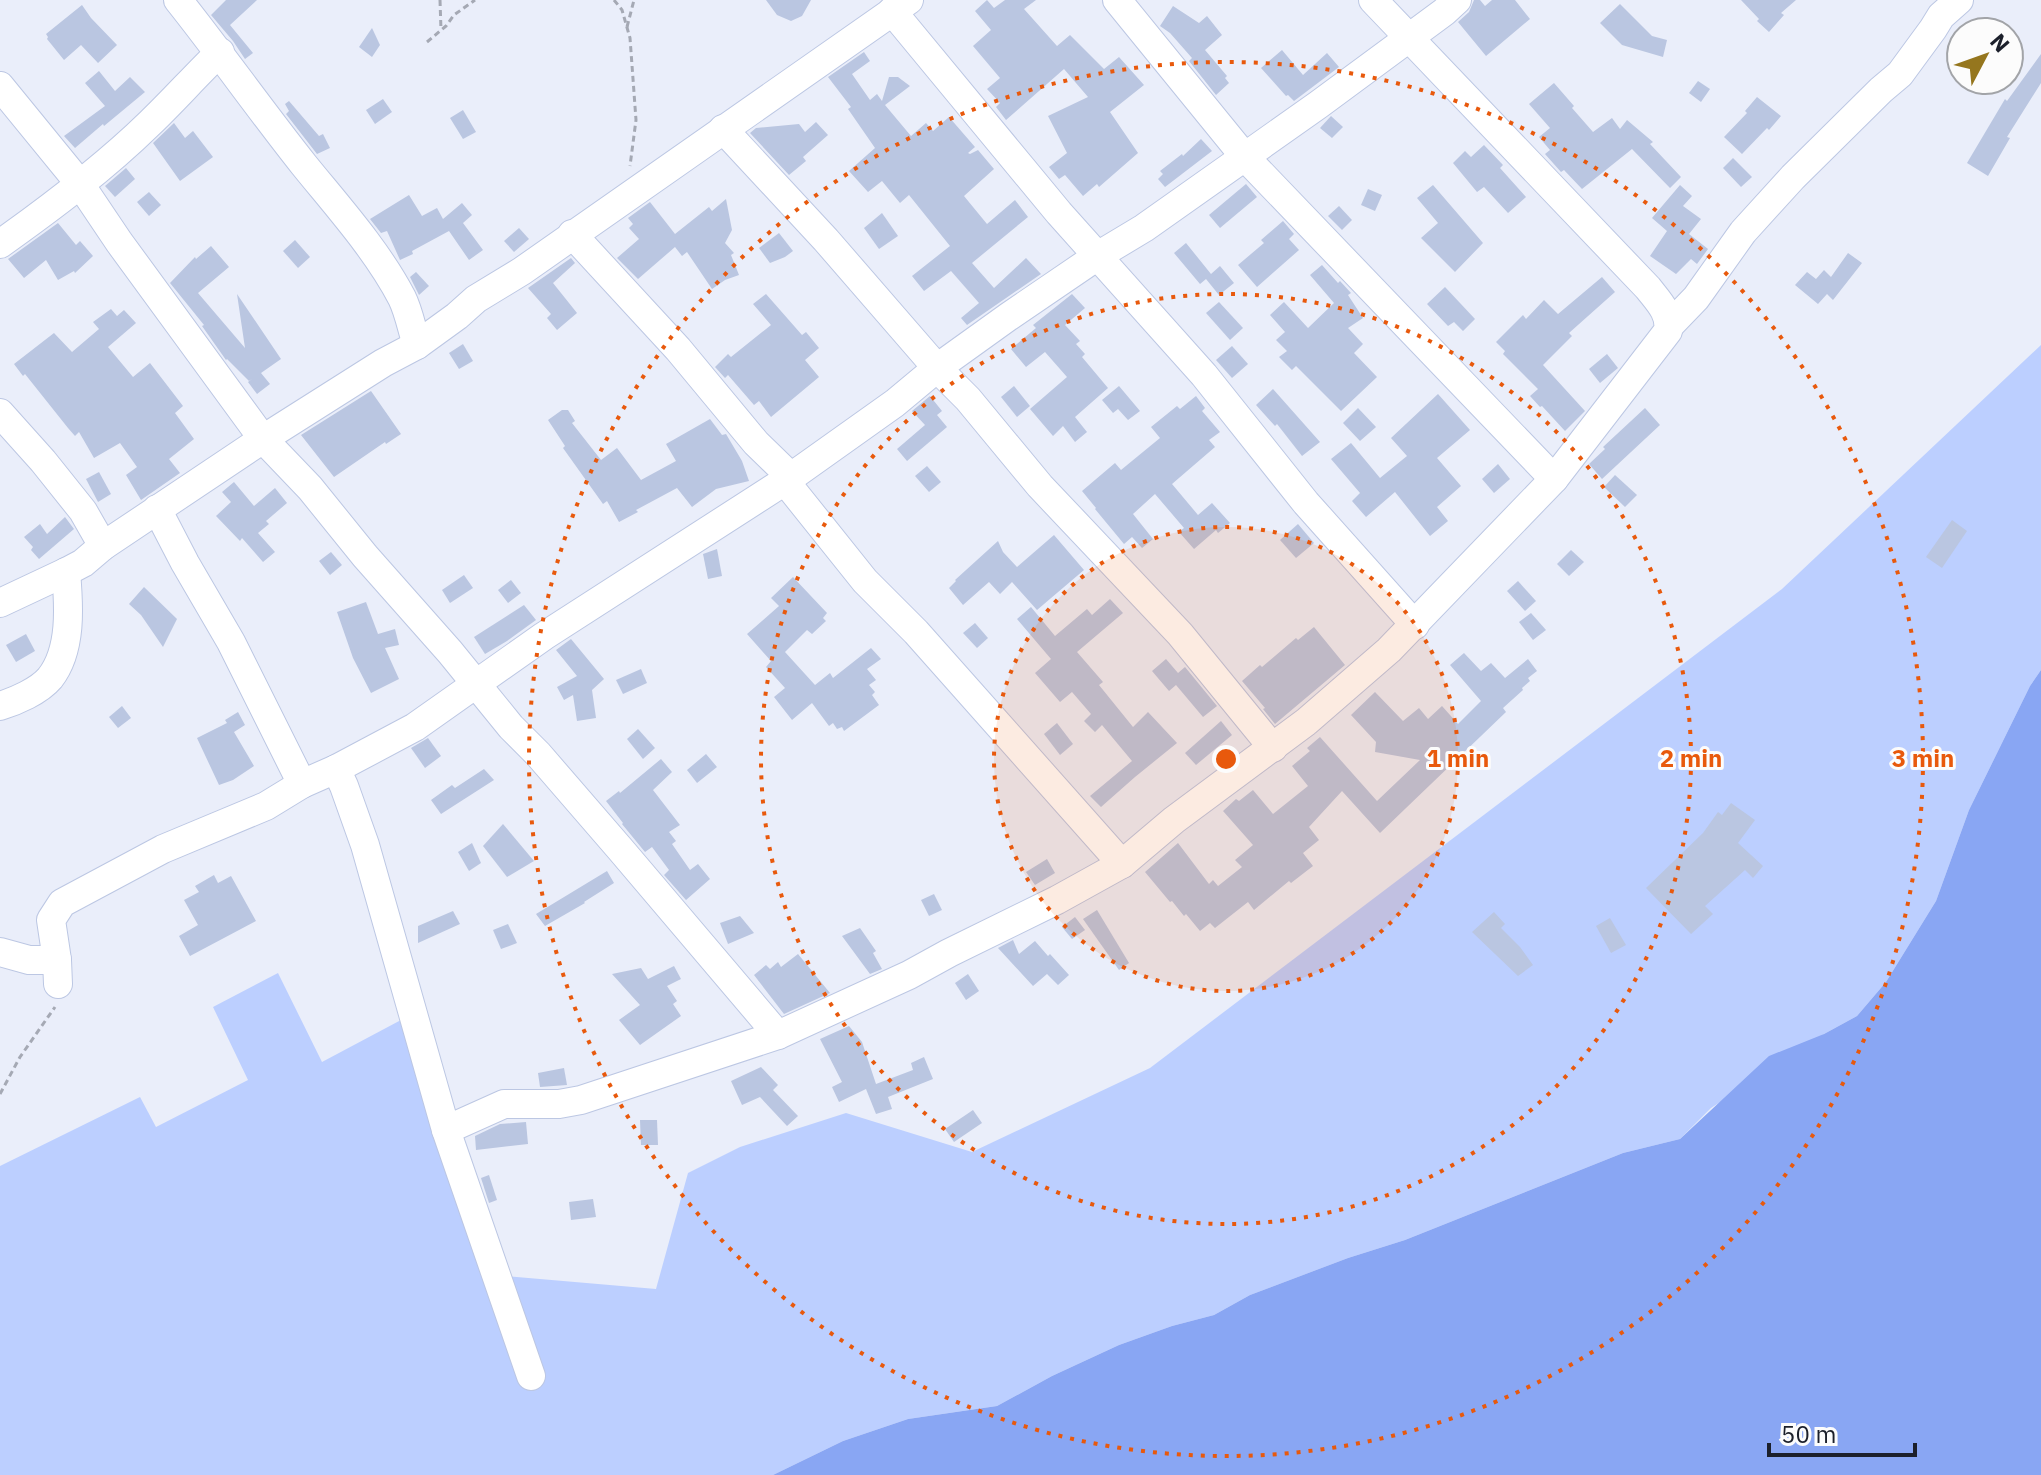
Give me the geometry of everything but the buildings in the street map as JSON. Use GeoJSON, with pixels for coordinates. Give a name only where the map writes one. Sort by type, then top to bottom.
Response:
{"type":"FeatureCollection","features":[{"type":"Feature","properties":{"kind":"street"},"geometry":{"type":"LineString","coordinates":[[178,0],[381,265],[403,300],[417,345]]}},
{"type":"Feature","properties":{"kind":"street"},"geometry":{"type":"LineString","coordinates":[[1117,0],[1244,156],[1554,479]]}},
{"type":"Feature","properties":{"kind":"street"},"geometry":{"type":"LineString","coordinates":[[1373,0],[1648,288],[1665,310],[1669,326]]}},
{"type":"Feature","properties":{"kind":"street"},"geometry":{"type":"LineString","coordinates":[[58,972],[51,920],[62,903],[163,849],[266,806],[302,784],[415,727],[544,636],[788,479],[1048,289],[1144,228],[1318,105],[1457,0]]}},
{"type":"Feature","properties":{"kind":"street"},"geometry":{"type":"LineString","coordinates":[[446,1130],[504,1104],[559,1104],[581,1100],[778,1035],[909,975],[1122,864],[1174,820],[1273,748],[1415,625],[1554,479],[1669,326],[1696,298],[1743,232],[1793,177],[1900,74],[1941,16],[1959,0]]}},
{"type":"Feature","properties":{"kind":"street"},"geometry":{"type":"LineString","coordinates":[[0,603],[83,563],[103,546],[263,439],[417,345],[476,299],[522,271],[900,5],[1059,213],[1204,375],[1306,503],[1415,625]]}},
{"type":"Feature","properties":{"kind":"street"},"geometry":{"type":"LineString","coordinates":[[0,244],[80,184],[150,124],[220,52]]}},
{"type":"Feature","properties":{"kind":"street"},"geometry":{"type":"LineString","coordinates":[[0,86],[80,184],[263,439],[310,488],[511,727],[538,754],[778,1035]]}},
{"type":"Feature","properties":{"kind":"street"},"geometry":{"type":"LineString","coordinates":[[723,129],[968,399],[1040,486],[1180,634],[1273,748]]}},
{"type":"Feature","properties":{"kind":"street"},"geometry":{"type":"LineString","coordinates":[[572,234],[678,349],[788,479],[865,581],[916,632],[1122,864]]}},
{"type":"Feature","properties":{"kind":"street"},"geometry":{"type":"LineString","coordinates":[[0,413],[83,511],[103,546]]}},
{"type":"Feature","properties":{"kind":"street"},"geometry":{"type":"LineString","coordinates":[[157,509],[231,642],[302,784]]}},
{"type":"Feature","properties":{"kind":"street"},"geometry":{"type":"LineString","coordinates":[[0,706],[19,700],[49,679],[61,657],[67,630],[66,572]]}},
{"type":"Feature","properties":{"kind":"street"},"geometry":{"type":"LineString","coordinates":[[336,769],[365,845],[446,1130],[531,1376]]}},
{"type":"Feature","properties":{"kind":"street"},"geometry":{"type":"LineString","coordinates":[[0,952],[58,972]]}},
{"type":"Feature","properties":{"kind":"path"},"geometry":{"type":"LineString","coordinates":[[440,0],[441,30]]}},
{"type":"Feature","properties":{"kind":"path"},"geometry":{"type":"LineString","coordinates":[[427,42],[454,15],[475,0]]}},
{"type":"Feature","properties":{"kind":"path"},"geometry":{"type":"LineString","coordinates":[[614,0],[622,10],[630,38],[636,120],[625,197]]}},
{"type":"Feature","properties":{"kind":"path"},"geometry":{"type":"LineString","coordinates":[[627,29],[634,0]]}},
{"type":"Feature","properties":{"kind":"path"},"geometry":{"type":"LineString","coordinates":[[0,1094],[20,1057],[55,1007],[58,972]]}},
{"type":"Feature","properties":{"kind":"shaded area"},"geometry":{"type":"Polygon","coordinates":[[[2041,345],[2041,670],[2030,686],[1969,810],[1936,901],[1886,982],[1857,1016],[1711,1108],[1680,1139],[1623,1153],[1405,1240],[1250,1295],[1214,1315],[1119,1345],[997,1406],[908,1419],[843,1441],[773,1475],[0,1475],[0,1166],[140,1097],[156,1127],[248,1080],[213,1007],[278,973],[322,1062],[401,1020],[492,1275],[656,1289],[688,1173],[740,1147],[846,1113],[972,1152],[1150,1068],[1782,589],[2041,345]]]}},
{"type":"Feature","properties":{"kind":"shaded area"},"geometry":{"type":"Polygon","coordinates":[[[2041,670],[2041,1475],[773,1475],[843,1441],[908,1419],[997,1406],[1119,1345],[1214,1315],[1250,1295],[1405,1240],[1623,1153],[1680,1139],[1769,1056],[1824,1034],[1857,1016],[1886,982],[1936,901],[1969,810],[2030,686],[2041,670]]]}}]}
